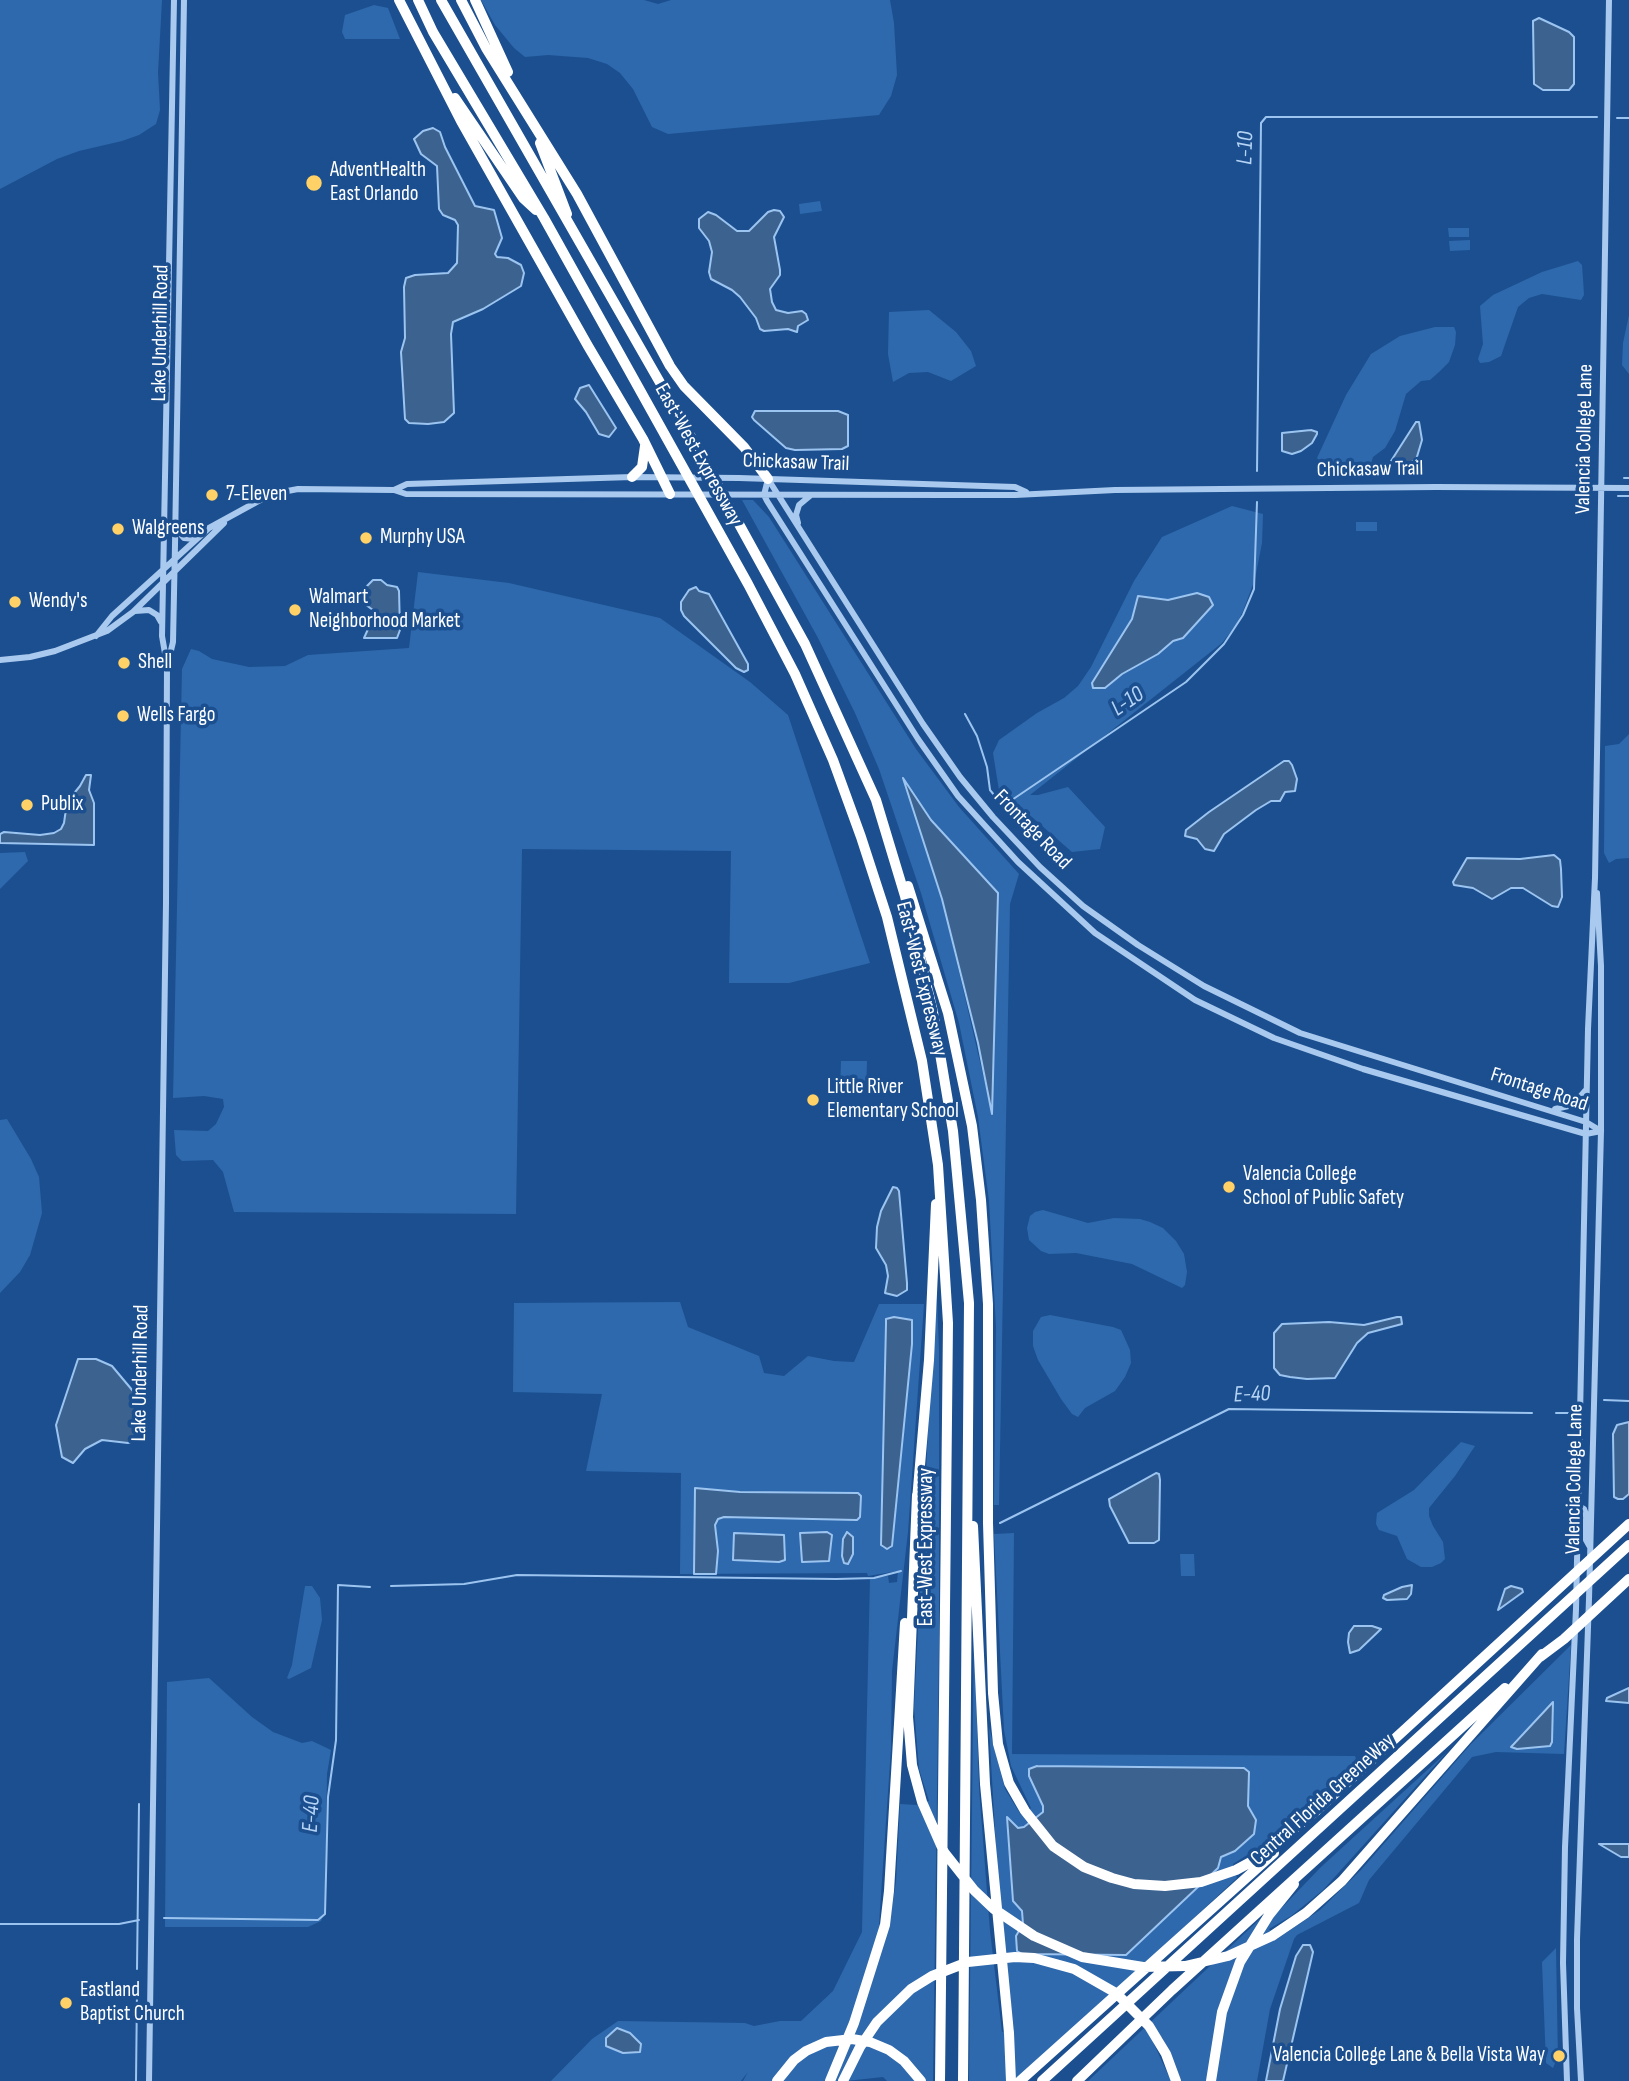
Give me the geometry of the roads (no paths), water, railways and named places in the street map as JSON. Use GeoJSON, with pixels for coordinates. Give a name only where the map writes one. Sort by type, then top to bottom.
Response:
{"type":"FeatureCollection","features":[{"type":"Feature","properties":{"kind":"highway"},"geometry":{"type":"LineString","coordinates":[[391,0],[523,198],[544,218]]}},
{"type":"Feature","properties":{"kind":"highway"},"geometry":{"type":"LineString","coordinates":[[399,0],[461,121],[588,346],[676,494]]}},
{"type":"Feature","properties":{"kind":"highway","name":"East-West Expressway"},"geometry":{"type":"LineString","coordinates":[[418,0],[433,32],[544,218],[748,584],[795,674],[833,760],[887,917],[922,1061],[938,1165],[948,1323],[940,2081]]}},
{"type":"Feature","properties":{"kind":"highway","name":"East-West Expressway"},"geometry":{"type":"LineString","coordinates":[[442,0],[690,435],[805,644],[876,800],[905,896],[933,1012],[953,1131],[969,1303],[963,2081]]}},
{"type":"Feature","properties":{"kind":"highway"},"geometry":{"type":"LineString","coordinates":[[461,0],[486,48],[567,178],[670,366],[691,394],[744,447],[768,479]]}},
{"type":"Feature","properties":{"kind":"highway"},"geometry":{"type":"LineString","coordinates":[[475,0],[541,145],[560,191],[572,232]]}},
{"type":"Feature","properties":{"kind":"highway"},"geometry":{"type":"LineString","coordinates":[[632,477],[642,467],[646,452],[645,442]]}},
{"type":"Feature","properties":{"kind":"highway"},"geometry":{"type":"LineString","coordinates":[[876,800],[919,914],[944,1001],[972,1126],[987,1258],[988,1523],[993,1693],[998,1744],[1009,1783],[1025,1811],[1053,1846],[1084,1867],[1134,1884],[1165,1886],[1201,1882],[1237,1870],[1279,1843],[1316,1811],[1629,1524]]}},
{"type":"Feature","properties":{"kind":"highway"},"geometry":{"type":"LineString","coordinates":[[830,2081],[854,2023],[885,1925],[907,1605],[929,1360],[938,1165]]}},
{"type":"Feature","properties":{"kind":"highway"},"geometry":{"type":"LineString","coordinates":[[968,1424],[985,1784],[1009,2033],[1011,2081]]}},
{"type":"Feature","properties":{"kind":"highway"},"geometry":{"type":"LineString","coordinates":[[917,1495],[908,1717],[912,1765],[922,1802],[944,1852],[974,1890],[1017,1927],[1082,1957],[1143,1968],[1185,1966],[1228,1956],[1272,1936],[1306,1913],[1342,1881],[1542,1654]]}},
{"type":"Feature","properties":{"kind":"highway","name":"Central Florida GreeneWay"},"geometry":{"type":"LineString","coordinates":[[1042,2081],[1629,1545]]}},
{"type":"Feature","properties":{"kind":"highway","name":"Central Florida GreeneWay"},"geometry":{"type":"LineString","coordinates":[[1077,2081],[1301,1872],[1629,1579]]}},
{"type":"Feature","properties":{"kind":"highway"},"geometry":{"type":"LineString","coordinates":[[1020,2081],[1263,1864],[1316,1811]]}},
{"type":"Feature","properties":{"kind":"highway"},"geometry":{"type":"LineString","coordinates":[[1211,2081],[1222,2012],[1240,1962],[1255,1935],[1301,1872]]}},
{"type":"Feature","properties":{"kind":"highway"},"geometry":{"type":"LineString","coordinates":[[843,2081],[868,2034],[884,2013],[903,1995],[925,1980],[952,1967],[996,1957],[1034,1958],[1058,1964],[1090,1976],[1116,1993],[1131,2006],[1157,2039],[1176,2081]]}},
{"type":"Feature","properties":{"kind":"highway"},"geometry":{"type":"LineString","coordinates":[[777,2081],[794,2060],[806,2051],[826,2042],[852,2039],[870,2042],[889,2050],[904,2061],[921,2081]]}},
{"type":"Feature","properties":{"kind":"street","name":"Lake Underhill Road"},"geometry":{"type":"LineString","coordinates":[[149,2081],[166,902],[167,665],[162,625],[174,0]]}},
{"type":"Feature","properties":{"kind":"street","name":"Lake Underhill Road"},"geometry":{"type":"LineString","coordinates":[[167,665],[173,642],[175,572],[184,0]]}},
{"type":"Feature","properties":{"kind":"street","name":"Valencia College Lane"},"geometry":{"type":"LineString","coordinates":[[1567,2081],[1563,1963],[1565,1847],[1578,1506],[1589,988],[1595,878],[1609,0]]}},
{"type":"Feature","properties":{"kind":"street"},"geometry":{"type":"LineString","coordinates":[[173,82],[183,78]]}},
{"type":"Feature","properties":{"kind":"street"},"geometry":{"type":"LineString","coordinates":[[173,82],[183,87]]}},
{"type":"Feature","properties":{"kind":"street"},"geometry":{"type":"LineString","coordinates":[[170,247],[180,271]]}},
{"type":"Feature","properties":{"kind":"street"},"geometry":{"type":"LineString","coordinates":[[169,331],[179,354]]}},
{"type":"Feature","properties":{"kind":"street","name":"Chickasaw Trail"},"geometry":{"type":"LineString","coordinates":[[394,490],[407,484],[632,477],[1012,487],[1028,493]]}},
{"type":"Feature","properties":{"kind":"street"},"geometry":{"type":"LineString","coordinates":[[764,495],[768,479]]}},
{"type":"Feature","properties":{"kind":"street","name":"Frontage Road"},"geometry":{"type":"LineString","coordinates":[[768,479],[923,724],[960,777],[1040,867],[1083,906],[1138,945],[1204,986],[1300,1033],[1586,1122],[1601,1131]]}},
{"type":"Feature","properties":{"kind":"street","name":"Chickasaw Trail"},"geometry":{"type":"LineString","coordinates":[[96,636],[112,616],[209,528],[262,499],[290,490],[394,490],[406,494],[1015,495],[1282,488],[1629,488]]}},
{"type":"Feature","properties":{"kind":"street","name":"Frontage Road"},"geometry":{"type":"LineString","coordinates":[[764,495],[918,739],[958,796],[1018,862],[1095,933],[1195,1000],[1274,1038],[1363,1069],[1586,1134],[1601,1131]]}},
{"type":"Feature","properties":{"kind":"street"},"geometry":{"type":"LineString","coordinates":[[798,525],[796,516],[799,505],[812,495]]}},
{"type":"Feature","properties":{"kind":"street","name":"Chickasaw Trail"},"geometry":{"type":"LineString","coordinates":[[0,660],[55,651],[96,636],[133,612],[228,519]]}},
{"type":"Feature","properties":{"kind":"street"},"geometry":{"type":"LineString","coordinates":[[176,529],[186,539],[196,539]]}},
{"type":"Feature","properties":{"kind":"street"},"geometry":{"type":"LineString","coordinates":[[133,612],[149,610],[157,615],[162,625]]}},
{"type":"Feature","properties":{"kind":"street","name":"Valencia College Lane"},"geometry":{"type":"LineString","coordinates":[[1581,2081],[1577,1939],[1601,1131],[1600,918],[1595,878]]}},
{"type":"Feature","properties":{"kind":"street"},"geometry":{"type":"LineString","coordinates":[[1546,1109],[1563,1109],[1573,1105],[1586,1089]]}},
{"type":"Feature","properties":{"kind":"street"},"geometry":{"type":"LineString","coordinates":[[1578,1506],[1584,1509],[1586,1514],[1586,1540],[1590,1548]]}},
{"type":"Feature","properties":{"kind":"waterway","name":"L-10"},"geometry":{"type":"LineString","coordinates":[[1257,471],[1261,123],[1266,117],[1597,117]]}},
{"type":"Feature","properties":{"kind":"waterway","name":"L-10"},"geometry":{"type":"LineString","coordinates":[[1617,118],[1629,118]]}},
{"type":"Feature","properties":{"kind":"waterway"},"geometry":{"type":"LineString","coordinates":[[1624,478],[1629,478]]}},
{"type":"Feature","properties":{"kind":"waterway"},"geometry":{"type":"LineString","coordinates":[[1618,496],[1629,496]]}},
{"type":"Feature","properties":{"kind":"waterway","name":"L-10"},"geometry":{"type":"LineString","coordinates":[[965,714],[977,736],[987,767],[990,790],[1003,806],[1186,682],[1224,644],[1243,615],[1254,589],[1257,502]]}},
{"type":"Feature","properties":{"kind":"waterway","name":"E-40"},"geometry":{"type":"LineString","coordinates":[[1604,1400],[1629,1401]]}},
{"type":"Feature","properties":{"kind":"waterway","name":"E-40"},"geometry":{"type":"LineString","coordinates":[[1000,1523],[1229,1409],[1532,1413]]}},
{"type":"Feature","properties":{"kind":"waterway","name":"E-40"},"geometry":{"type":"LineString","coordinates":[[1556,1413],[1570,1413]]}},
{"type":"Feature","properties":{"kind":"waterway","name":"E-40"},"geometry":{"type":"LineString","coordinates":[[391,1586],[464,1584],[517,1575],[836,1579],[874,1578],[901,1571]]}},
{"type":"Feature","properties":{"kind":"waterway","name":"E-40"},"geometry":{"type":"LineString","coordinates":[[164,1918],[318,1920],[325,1914],[328,1797],[336,1740],[338,1585],[370,1587]]}},
{"type":"Feature","properties":{"kind":"waterway"},"geometry":{"type":"LineString","coordinates":[[137,1969],[139,1804]]}},
{"type":"Feature","properties":{"kind":"waterway"},"geometry":{"type":"LineString","coordinates":[[0,1924],[119,1924],[139,1920]]}},
{"type":"Feature","properties":{"kind":"waterway"},"geometry":{"type":"LineString","coordinates":[[136,2081],[137,1992]]}},
{"type":"Feature","properties":{"kind":"place","name":"AdventHealth East Orlando"},"geometry":{"type":"Point","coordinates":[314,183]}},
{"type":"Feature","properties":{"kind":"place","name":"7-Eleven"},"geometry":{"type":"Point","coordinates":[212,495]}},
{"type":"Feature","properties":{"kind":"place","name":"Walgreens"},"geometry":{"type":"Point","coordinates":[118,529]}},
{"type":"Feature","properties":{"kind":"place","name":"Murphy USA"},"geometry":{"type":"Point","coordinates":[366,538]}},
{"type":"Feature","properties":{"kind":"place","name":"Wendy's"},"geometry":{"type":"Point","coordinates":[15,602]}},
{"type":"Feature","properties":{"kind":"place","name":"Walmart Neighborhood Market"},"geometry":{"type":"Point","coordinates":[295,610]}},
{"type":"Feature","properties":{"kind":"place","name":"Shell"},"geometry":{"type":"Point","coordinates":[124,663]}},
{"type":"Feature","properties":{"kind":"place","name":"Wells Fargo"},"geometry":{"type":"Point","coordinates":[123,716]}},
{"type":"Feature","properties":{"kind":"place","name":"Publix"},"geometry":{"type":"Point","coordinates":[27,805]}},
{"type":"Feature","properties":{"kind":"place","name":"Little River Elementary School"},"geometry":{"type":"Point","coordinates":[813,1100]}},
{"type":"Feature","properties":{"kind":"place","name":"Valencia College School of Public Safety"},"geometry":{"type":"Point","coordinates":[1229,1187]}},
{"type":"Feature","properties":{"kind":"place","name":"Eastland Baptist Church"},"geometry":{"type":"Point","coordinates":[66,2003]}},
{"type":"Feature","properties":{"kind":"place","name":"Valencia College Lane & Bella Vista Way"},"geometry":{"type":"Point","coordinates":[1559,2056]}}]}
